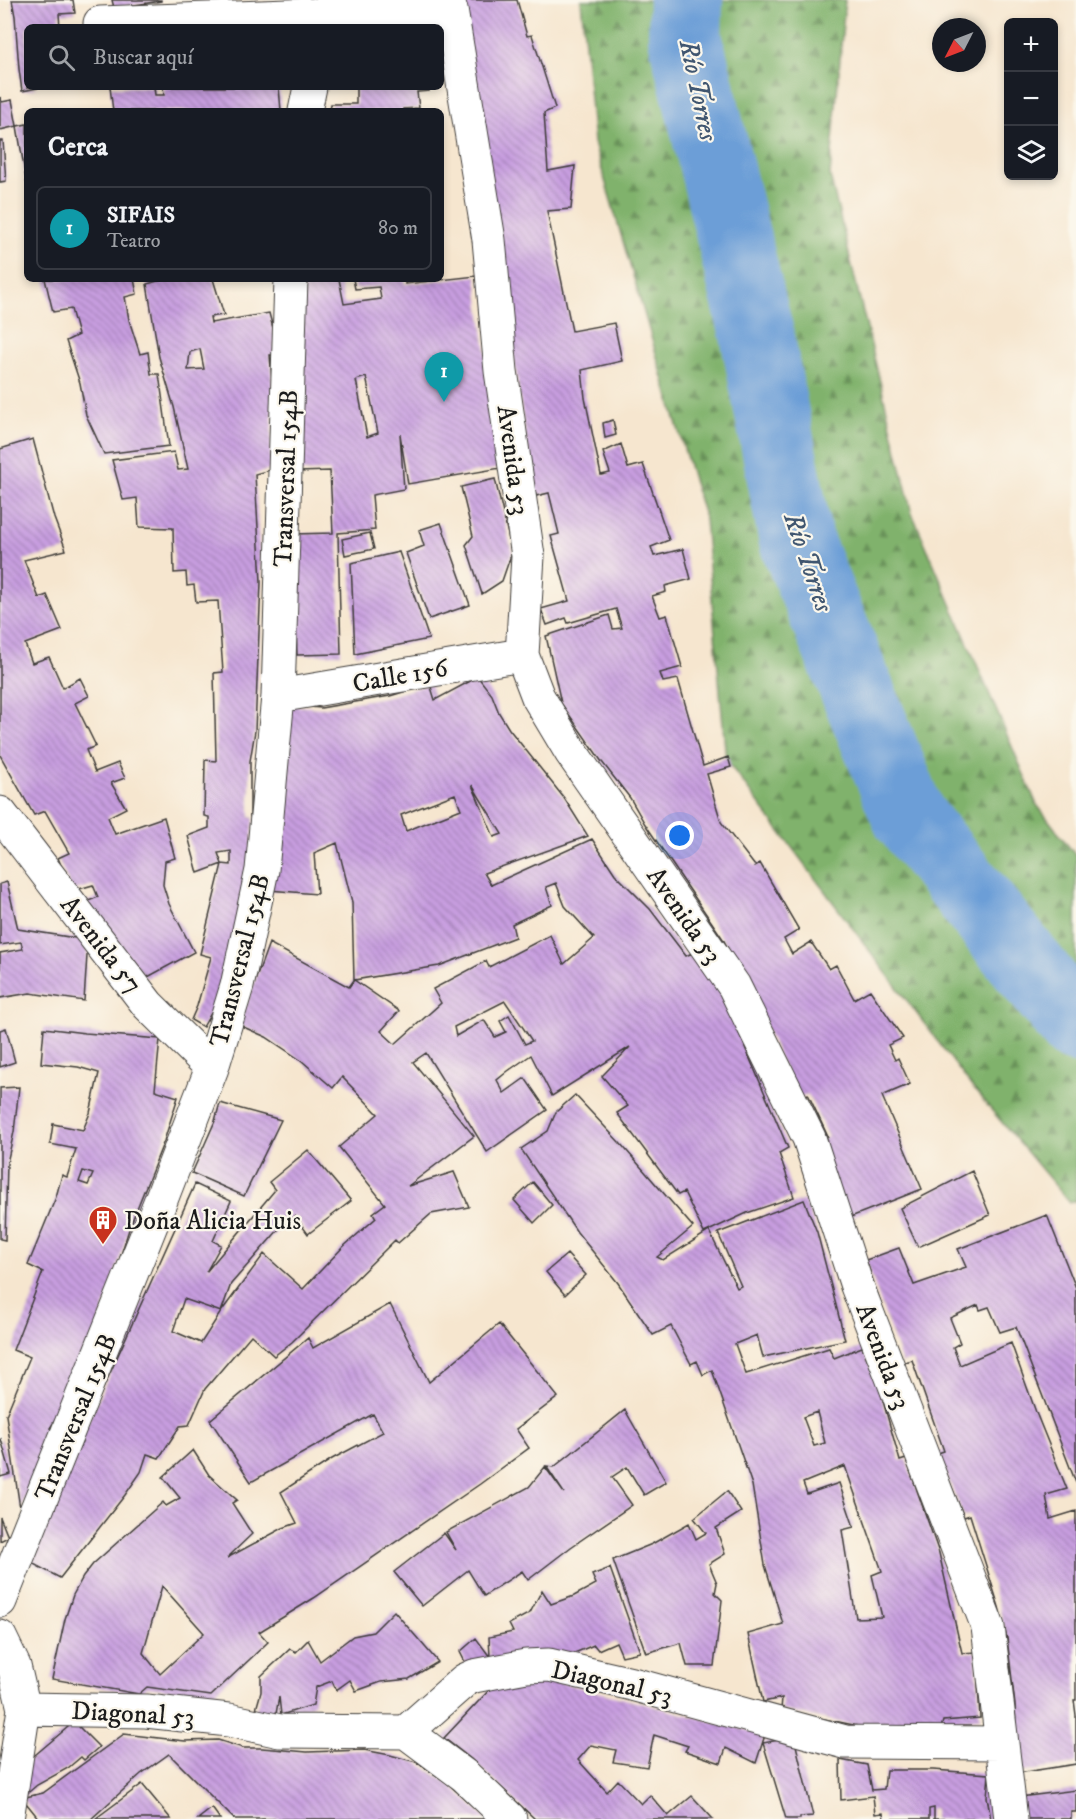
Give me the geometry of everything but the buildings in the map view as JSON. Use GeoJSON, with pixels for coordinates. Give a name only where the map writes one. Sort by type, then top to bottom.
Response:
{"type":"FeatureCollection","features":[{"type":"Feature","properties":{"kind":"lane"},"geometry":{"type":"LineString","coordinates":[[100,23],[322,21],[449,5]]}},
{"type":"Feature","properties":{"kind":"lane","name":"Avenida 53"},"geometry":{"type":"LineString","coordinates":[[449,5],[489,240],[501,371],[528,556],[522,655],[538,697],[571,752],[734,986],[809,1137],[857,1286],[988,1627],[1011,1819]]}},
{"type":"Feature","properties":{"kind":"lane"},"geometry":{"type":"LineString","coordinates":[[306,108],[309,90]]}},
{"type":"Feature","properties":{"kind":"lane","name":"Transversal 154B"},"geometry":{"type":"LineString","coordinates":[[0,1601],[96,1366],[212,1068],[237,986],[262,870],[278,696],[291,282]]}},
{"type":"Feature","properties":{"kind":"lane","name":"Calle 156"},"geometry":{"type":"LineString","coordinates":[[278,696],[522,655]]}},
{"type":"Feature","properties":{"kind":"lane","name":"Avenida 57"},"geometry":{"type":"LineString","coordinates":[[0,813],[148,1005],[212,1068]]}},
{"type":"Feature","properties":{"kind":"lane"},"geometry":{"type":"LineString","coordinates":[[0,1637],[14,1666],[24,1708],[8,1818]]}},
{"type":"Feature","properties":{"kind":"lane","name":"Diagonal 53"},"geometry":{"type":"LineString","coordinates":[[24,1708],[146,1711],[230,1720],[280,1731],[406,1732],[465,1680],[474,1676],[526,1666],[549,1665],[632,1684],[845,1742],[1002,1743]]}},
{"type":"Feature","properties":{"kind":"lane"},"geometry":{"type":"LineString","coordinates":[[406,1732],[465,1776],[510,1819]]}},
{"type":"Feature","properties":{"kind":"green space"},"geometry":{"type":"Polygon","coordinates":[[[581,0],[845,0],[830,176],[912,513],[1037,805],[1076,856],[1076,1201],[1070,1203],[972,1087],[726,760],[705,520],[594,143],[581,0]]]}},
{"type":"Feature","properties":{"kind":"waterway","name":"Río Torres"},"geometry":{"type":"LineString","coordinates":[[686,0],[685,37],[757,334],[796,541],[909,817],[1076,1026]]}},
{"type":"Feature","properties":{"kind":"place","name":"SIFAIS"},"geometry":{"type":"Point","coordinates":[444,402]}},
{"type":"Feature","properties":{"kind":"place","name":"Doña Alicia Huis"},"geometry":{"type":"Point","coordinates":[103,1246]}}]}
